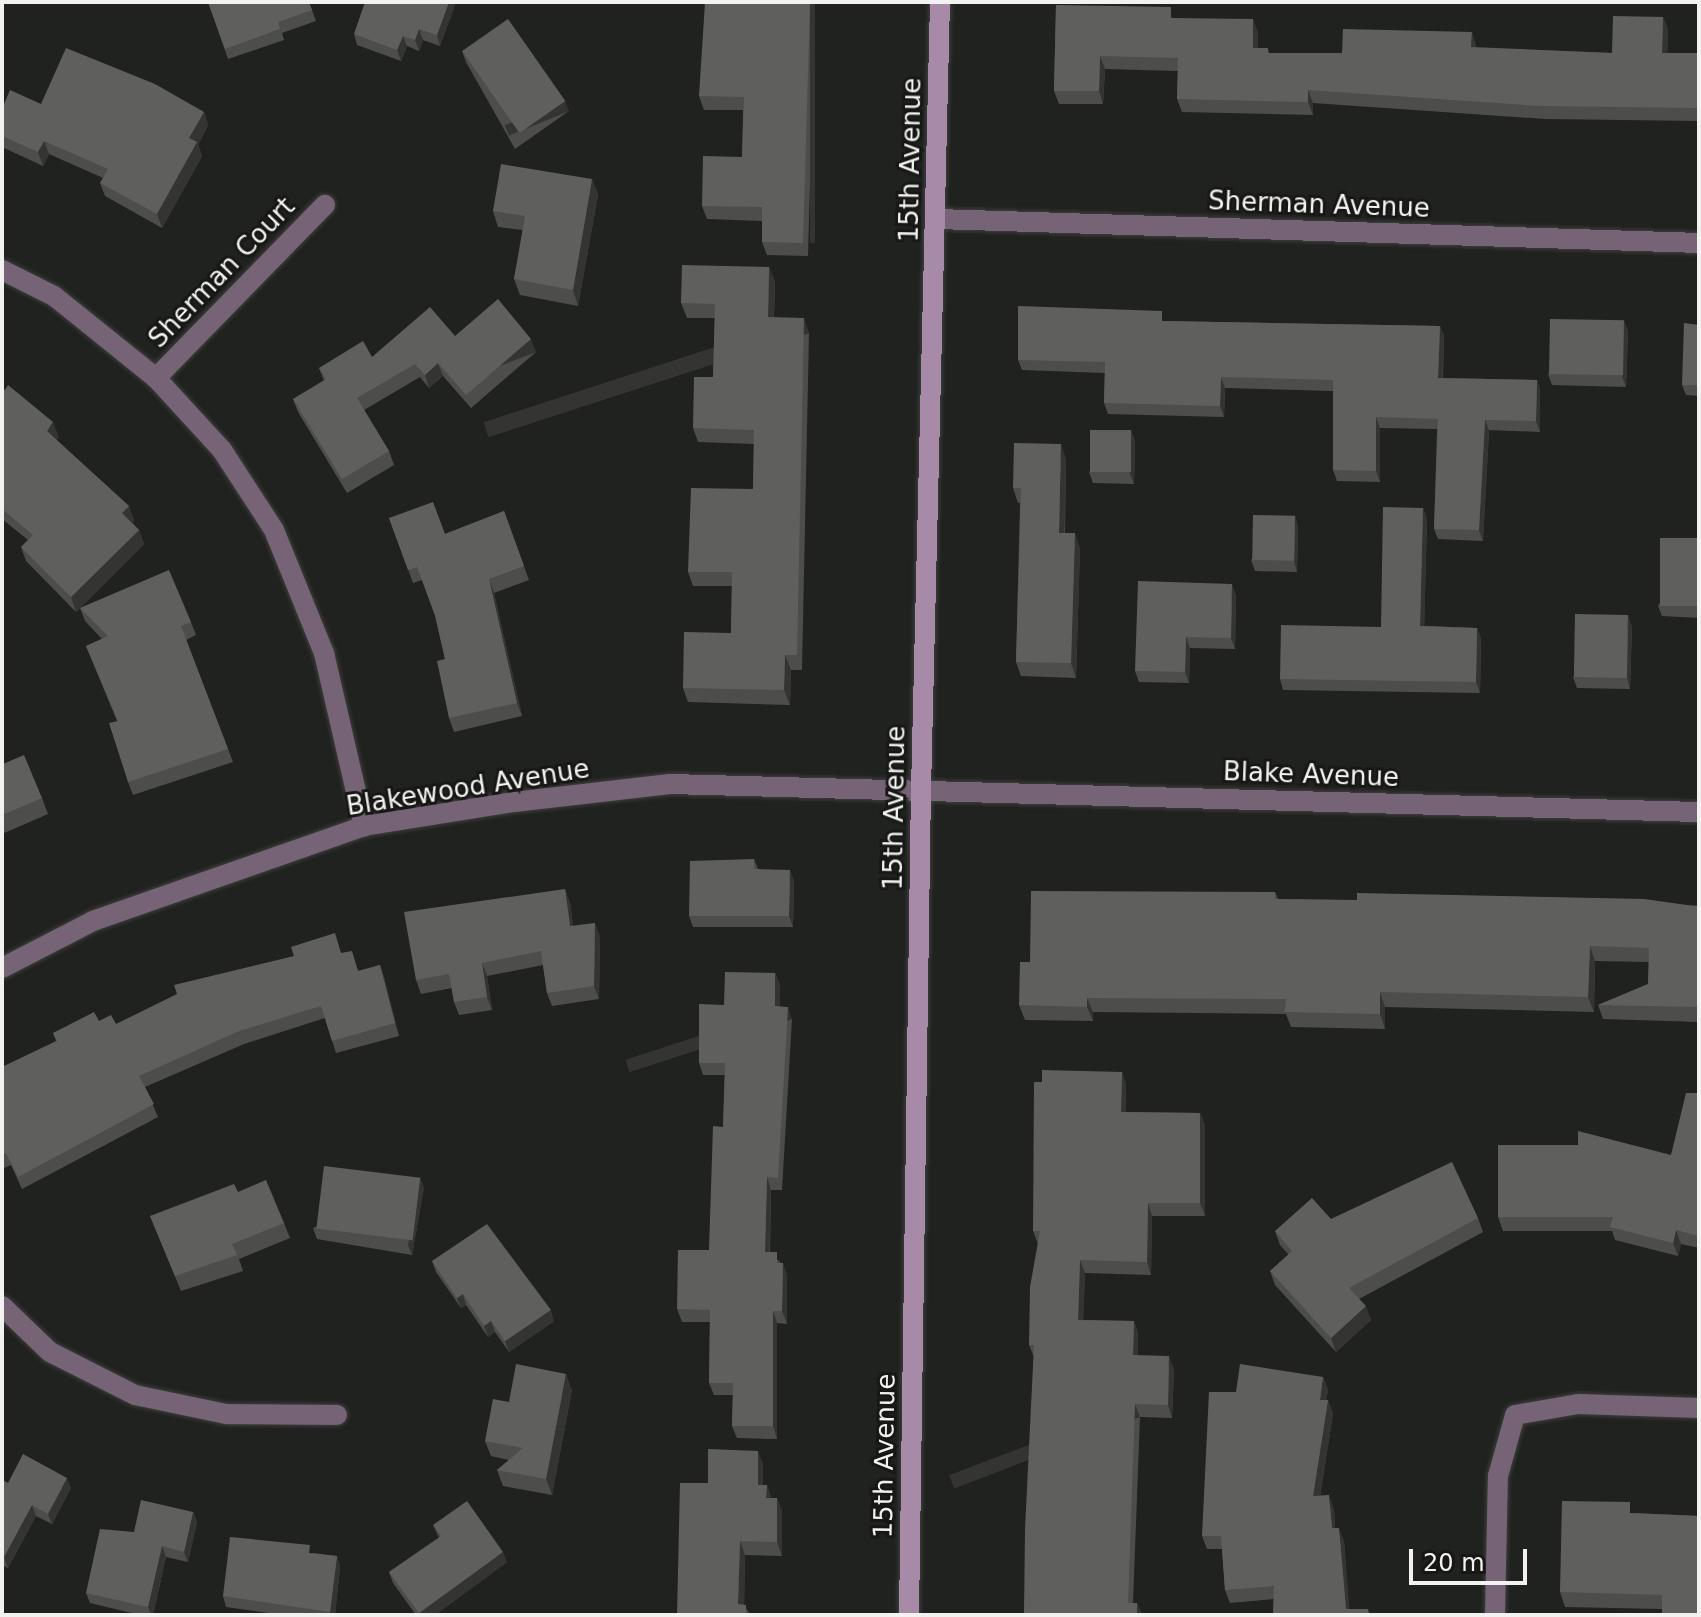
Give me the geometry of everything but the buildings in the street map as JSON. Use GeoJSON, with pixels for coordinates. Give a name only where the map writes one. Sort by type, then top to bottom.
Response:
{"type":"FeatureCollection","features":[{"type":"Feature","properties":{"kind":"street","name":"15th Avenue"},"geometry":{"type":"LineString","coordinates":[[909,1615],[921,790],[940,2]]}},
{"type":"Feature","properties":{"kind":"street","name":"Sherman Court"},"geometry":{"type":"LineString","coordinates":[[156,378],[325,205]]}},
{"type":"Feature","properties":{"kind":"street","name":"Sherman Avenue"},"geometry":{"type":"LineString","coordinates":[[937,219],[1699,243]]}},
{"type":"Feature","properties":{"kind":"street"},"geometry":{"type":"LineString","coordinates":[[2,270],[54,296],[156,378],[222,450],[274,530],[324,653],[364,826]]}},
{"type":"Feature","properties":{"kind":"street","name":"Blakewood Avenue"},"geometry":{"type":"LineString","coordinates":[[2,968],[93,921],[364,826],[670,784],[921,790]]}},
{"type":"Feature","properties":{"kind":"street","name":"Blake Avenue"},"geometry":{"type":"LineString","coordinates":[[921,790],[1699,812]]}},
{"type":"Feature","properties":{"kind":"street"},"geometry":{"type":"LineString","coordinates":[[2,1306],[50,1352],[135,1395],[226,1414],[337,1415]]}},
{"type":"Feature","properties":{"kind":"street"},"geometry":{"type":"LineString","coordinates":[[1495,1615],[1498,1476],[1515,1415],[1578,1404],[1699,1408]]}}]}
